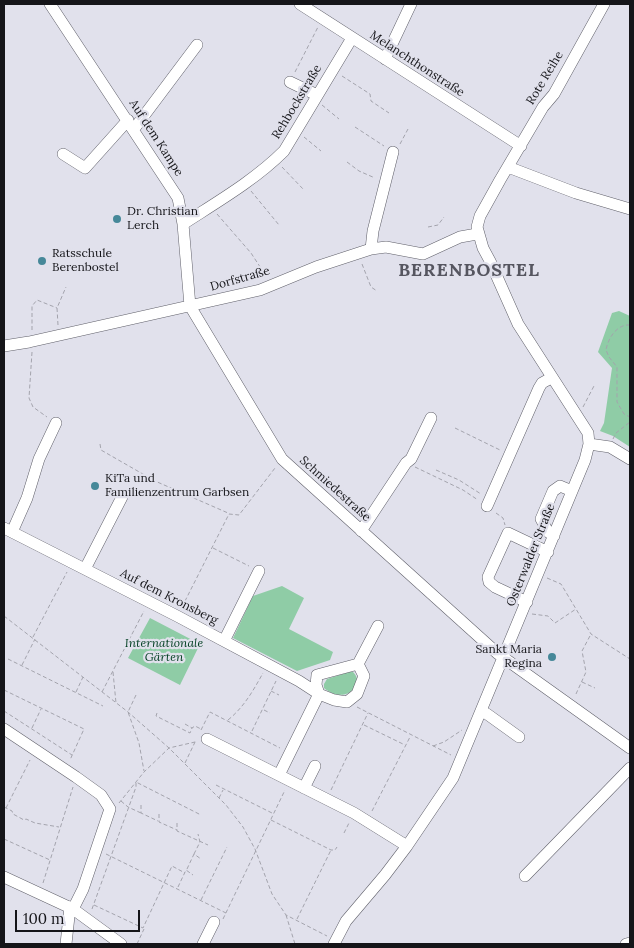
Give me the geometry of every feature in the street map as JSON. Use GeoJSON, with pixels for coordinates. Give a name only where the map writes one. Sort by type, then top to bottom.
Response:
{"type":"FeatureCollection","features":[{"type":"Feature","properties":{"kind":"street","name":"Auf dem Kampe"},"geometry":{"type":"LineString","coordinates":[[50,4],[178,198],[183,224],[190,306]]}},
{"type":"Feature","properties":{"kind":"street","name":"Melanchthonstraße"},"geometry":{"type":"LineString","coordinates":[[300,4],[520,146]]}},
{"type":"Feature","properties":{"kind":"street"},"geometry":{"type":"LineString","coordinates":[[385,59],[411,4]]}},
{"type":"Feature","properties":{"kind":"street","name":"Rote Reihe"},"geometry":{"type":"LineString","coordinates":[[508,167],[543,108],[554,94],[604,4]]}},
{"type":"Feature","properties":{"kind":"street","name":"Rehbockstraße"},"geometry":{"type":"LineString","coordinates":[[183,224],[244,183],[284,151],[352,38]]}},
{"type":"Feature","properties":{"kind":"street"},"geometry":{"type":"LineString","coordinates":[[63,154],[86,168],[131,125],[196,45]]}},
{"type":"Feature","properties":{"kind":"street"},"geometry":{"type":"LineString","coordinates":[[290,82],[316,97]]}},
{"type":"Feature","properties":{"kind":"street"},"geometry":{"type":"LineString","coordinates":[[371,249],[386,182],[396,149]]}},
{"type":"Feature","properties":{"kind":"street"},"geometry":{"type":"LineString","coordinates":[[630,209],[576,194],[508,167],[480,216],[477,228],[511,311],[551,378],[585,428],[589,436],[589,444],[610,447],[630,459]]}},
{"type":"Feature","properties":{"kind":"street","name":"Dorfstraße"},"geometry":{"type":"LineString","coordinates":[[4,346],[58,336],[260,290],[316,267],[371,249],[386,247],[424,254],[453,240],[478,234]]}},
{"type":"Feature","properties":{"kind":"street","name":"Schmiedestraße"},"geometry":{"type":"LineString","coordinates":[[190,306],[282,459],[504,657],[630,748]]}},
{"type":"Feature","properties":{"kind":"street"},"geometry":{"type":"LineString","coordinates":[[488,503],[542,383],[551,378]]}},
{"type":"Feature","properties":{"kind":"street"},"geometry":{"type":"LineString","coordinates":[[361,531],[406,463],[411,459],[430,418]]}},
{"type":"Feature","properties":{"kind":"street"},"geometry":{"type":"LineString","coordinates":[[8,530],[27,498],[39,459],[56,423]]}},
{"type":"Feature","properties":{"kind":"street","name":"Osterwalder Straße"},"geometry":{"type":"LineString","coordinates":[[332,941],[407,846],[452,778],[504,657],[528,608],[554,536],[585,460],[589,444]]}},
{"type":"Feature","properties":{"kind":"street"},"geometry":{"type":"LineString","coordinates":[[554,536],[548,532],[541,519],[552,491],[560,486],[572,491]]}},
{"type":"Feature","properties":{"kind":"street"},"geometry":{"type":"LineString","coordinates":[[85,569],[122,497]]}},
{"type":"Feature","properties":{"kind":"street","name":"Auf dem Kronsberg"},"geometry":{"type":"LineString","coordinates":[[8,530],[177,616],[281,671],[319,694],[334,700],[347,702]]}},
{"type":"Feature","properties":{"kind":"street"},"geometry":{"type":"LineString","coordinates":[[528,608],[495,587],[489,582],[488,577],[508,533],[548,552]]}},
{"type":"Feature","properties":{"kind":"street"},"geometry":{"type":"LineString","coordinates":[[224,641],[259,571]]}},
{"type":"Feature","properties":{"kind":"street"},"geometry":{"type":"LineString","coordinates":[[284,778],[290,753],[319,694],[316,685],[317,676],[358,664],[378,626]]}},
{"type":"Feature","properties":{"kind":"street"},"geometry":{"type":"LineString","coordinates":[[347,702],[357,694],[364,676],[358,664]]}},
{"type":"Feature","properties":{"kind":"street"},"geometry":{"type":"LineString","coordinates":[[481,711],[519,737]]}},
{"type":"Feature","properties":{"kind":"street"},"geometry":{"type":"LineString","coordinates":[[4,729],[101,795],[110,809],[83,889],[71,908],[66,944]]}},
{"type":"Feature","properties":{"kind":"street"},"geometry":{"type":"LineString","coordinates":[[204,734],[284,778],[354,813],[407,846]]}},
{"type":"Feature","properties":{"kind":"street"},"geometry":{"type":"LineString","coordinates":[[304,788],[315,766]]}},
{"type":"Feature","properties":{"kind":"street"},"geometry":{"type":"LineString","coordinates":[[524,876],[630,768]]}},
{"type":"Feature","properties":{"kind":"street"},"geometry":{"type":"LineString","coordinates":[[4,877],[71,908],[88,919],[117,943]]}},
{"type":"Feature","properties":{"kind":"street"},"geometry":{"type":"LineString","coordinates":[[203,944],[214,922]]}},
{"type":"Feature","properties":{"kind":"street"},"geometry":{"type":"LineString","coordinates":[[626,944],[630,943]]}},
{"type":"Feature","properties":{"kind":"path"},"geometry":{"type":"LineString","coordinates":[[290,82],[323,19]]}},
{"type":"Feature","properties":{"kind":"path"},"geometry":{"type":"LineString","coordinates":[[333,70],[370,94],[371,101],[389,113]]}},
{"type":"Feature","properties":{"kind":"path"},"geometry":{"type":"LineString","coordinates":[[316,97],[340,119]]}},
{"type":"Feature","properties":{"kind":"path"},"geometry":{"type":"LineString","coordinates":[[355,127],[396,149],[408,130]]}},
{"type":"Feature","properties":{"kind":"path"},"geometry":{"type":"LineString","coordinates":[[296,131],[321,151]]}},
{"type":"Feature","properties":{"kind":"path"},"geometry":{"type":"LineString","coordinates":[[275,160],[304,190]]}},
{"type":"Feature","properties":{"kind":"path"},"geometry":{"type":"LineString","coordinates":[[347,162],[359,171],[386,182]]}},
{"type":"Feature","properties":{"kind":"path"},"geometry":{"type":"LineString","coordinates":[[244,183],[279,225]]}},
{"type":"Feature","properties":{"kind":"path"},"geometry":{"type":"LineString","coordinates":[[210,206],[251,253],[271,286]]}},
{"type":"Feature","properties":{"kind":"path"},"geometry":{"type":"LineString","coordinates":[[428,227],[438,225],[444,217]]}},
{"type":"Feature","properties":{"kind":"path"},"geometry":{"type":"LineString","coordinates":[[358,254],[371,287],[377,290]]}},
{"type":"Feature","properties":{"kind":"path"},"geometry":{"type":"LineString","coordinates":[[58,336],[57,308],[66,287]]}},
{"type":"Feature","properties":{"kind":"path"},"geometry":{"type":"LineString","coordinates":[[56,423],[30,403],[32,352],[28,336],[33,335],[32,306],[37,300],[57,308]]}},
{"type":"Feature","properties":{"kind":"path"},"geometry":{"type":"LineString","coordinates":[[630,325],[624,325],[613,333],[606,350],[617,367],[617,402],[624,414],[630,417]]}},
{"type":"Feature","properties":{"kind":"path"},"geometry":{"type":"LineString","coordinates":[[581,412],[595,384]]}},
{"type":"Feature","properties":{"kind":"path"},"geometry":{"type":"LineString","coordinates":[[610,447],[616,433],[630,422]]}},
{"type":"Feature","properties":{"kind":"path"},"geometry":{"type":"LineString","coordinates":[[455,428],[510,454]]}},
{"type":"Feature","properties":{"kind":"path"},"geometry":{"type":"LineString","coordinates":[[100,444],[102,450],[155,481],[229,514],[239,514],[282,459]]}},
{"type":"Feature","properties":{"kind":"path"},"geometry":{"type":"LineString","coordinates":[[406,463],[488,503]]}},
{"type":"Feature","properties":{"kind":"path"},"geometry":{"type":"LineString","coordinates":[[436,470],[459,480],[488,503],[503,518],[508,533]]}},
{"type":"Feature","properties":{"kind":"path"},"geometry":{"type":"LineString","coordinates":[[177,616],[229,514]]}},
{"type":"Feature","properties":{"kind":"path"},"geometry":{"type":"LineString","coordinates":[[213,548],[259,571]]}},
{"type":"Feature","properties":{"kind":"path"},"geometry":{"type":"LineString","coordinates":[[22,665],[72,562]]}},
{"type":"Feature","properties":{"kind":"path"},"geometry":{"type":"LineString","coordinates":[[544,577],[561,584],[592,634],[630,659]]}},
{"type":"Feature","properties":{"kind":"path"},"geometry":{"type":"LineString","coordinates":[[102,692],[149,602]]}},
{"type":"Feature","properties":{"kind":"path"},"geometry":{"type":"LineString","coordinates":[[528,608],[548,616],[555,623],[576,609]]}},
{"type":"Feature","properties":{"kind":"path"},"geometry":{"type":"LineString","coordinates":[[4,616],[128,712],[169,748],[219,798],[243,828],[255,849],[272,894],[286,914],[295,944]]}},
{"type":"Feature","properties":{"kind":"path"},"geometry":{"type":"LineString","coordinates":[[576,694],[586,672],[582,651],[592,634]]}},
{"type":"Feature","properties":{"kind":"path"},"geometry":{"type":"LineString","coordinates":[[8,659],[103,706]]}},
{"type":"Feature","properties":{"kind":"path"},"geometry":{"type":"LineString","coordinates":[[228,720],[247,701],[268,664]]}},
{"type":"Feature","properties":{"kind":"path"},"geometry":{"type":"LineString","coordinates":[[113,671],[116,703]]}},
{"type":"Feature","properties":{"kind":"path"},"geometry":{"type":"LineString","coordinates":[[251,732],[281,671]]}},
{"type":"Feature","properties":{"kind":"path"},"geometry":{"type":"LineString","coordinates":[[76,692],[83,677]]}},
{"type":"Feature","properties":{"kind":"path"},"geometry":{"type":"LineString","coordinates":[[582,682],[595,688]]}},
{"type":"Feature","properties":{"kind":"path"},"geometry":{"type":"LineString","coordinates":[[4,690],[84,730],[66,770]]}},
{"type":"Feature","properties":{"kind":"path"},"geometry":{"type":"LineString","coordinates":[[271,691],[279,695]]}},
{"type":"Feature","properties":{"kind":"path"},"geometry":{"type":"LineString","coordinates":[[136,695],[128,712],[139,743],[144,772]]}},
{"type":"Feature","properties":{"kind":"path"},"geometry":{"type":"LineString","coordinates":[[347,702],[456,758]]}},
{"type":"Feature","properties":{"kind":"path"},"geometry":{"type":"LineString","coordinates":[[32,729],[42,708]]}},
{"type":"Feature","properties":{"kind":"path"},"geometry":{"type":"LineString","coordinates":[[262,709],[270,713]]}},
{"type":"Feature","properties":{"kind":"path"},"geometry":{"type":"LineString","coordinates":[[4,711],[72,755]]}},
{"type":"Feature","properties":{"kind":"path"},"geometry":{"type":"LineString","coordinates":[[184,764],[195,742],[204,734],[210,712],[290,753]]}},
{"type":"Feature","properties":{"kind":"path"},"geometry":{"type":"LineString","coordinates":[[158,713],[156,716],[190,733],[192,728]]}},
{"type":"Feature","properties":{"kind":"path"},"geometry":{"type":"LineString","coordinates":[[326,800],[368,713]]}},
{"type":"Feature","properties":{"kind":"path"},"geometry":{"type":"LineString","coordinates":[[185,724],[192,728],[195,726],[204,734]]}},
{"type":"Feature","properties":{"kind":"path"},"geometry":{"type":"LineString","coordinates":[[363,724],[406,745]]}},
{"type":"Feature","properties":{"kind":"path"},"geometry":{"type":"LineString","coordinates":[[433,746],[444,742],[464,728]]}},
{"type":"Feature","properties":{"kind":"path"},"geometry":{"type":"LineString","coordinates":[[367,821],[410,736]]}},
{"type":"Feature","properties":{"kind":"path"},"geometry":{"type":"LineString","coordinates":[[110,809],[121,801],[144,772],[169,748],[195,742]]}},
{"type":"Feature","properties":{"kind":"path"},"geometry":{"type":"LineString","coordinates":[[6,808],[35,750]]}},
{"type":"Feature","properties":{"kind":"path"},"geometry":{"type":"LineString","coordinates":[[40,893],[76,777]]}},
{"type":"Feature","properties":{"kind":"path"},"geometry":{"type":"LineString","coordinates":[[96,849],[227,913],[254,857],[255,849],[273,814],[284,778]]}},
{"type":"Feature","properties":{"kind":"path"},"geometry":{"type":"LineString","coordinates":[[88,919],[136,787],[136,782]]}},
{"type":"Feature","properties":{"kind":"path"},"geometry":{"type":"LineString","coordinates":[[136,782],[201,815]]}},
{"type":"Feature","properties":{"kind":"path"},"geometry":{"type":"LineString","coordinates":[[216,785],[273,814]]}},
{"type":"Feature","properties":{"kind":"path"},"geometry":{"type":"LineString","coordinates":[[219,798],[224,789]]}},
{"type":"Feature","properties":{"kind":"path"},"geometry":{"type":"LineString","coordinates":[[121,801],[208,846]]}},
{"type":"Feature","properties":{"kind":"path"},"geometry":{"type":"LineString","coordinates":[[141,805],[141,813]]}},
{"type":"Feature","properties":{"kind":"path"},"geometry":{"type":"LineString","coordinates":[[4,807],[24,820],[59,827]]}},
{"type":"Feature","properties":{"kind":"path"},"geometry":{"type":"LineString","coordinates":[[344,833],[354,813]]}},
{"type":"Feature","properties":{"kind":"path"},"geometry":{"type":"LineString","coordinates":[[159,814],[159,822]]}},
{"type":"Feature","properties":{"kind":"path"},"geometry":{"type":"LineString","coordinates":[[270,820],[331,850],[335,850],[337,847]]}},
{"type":"Feature","properties":{"kind":"path"},"geometry":{"type":"LineString","coordinates":[[177,823],[177,831]]}},
{"type":"Feature","properties":{"kind":"path"},"geometry":{"type":"LineString","coordinates":[[177,888],[200,842],[198,834]]}},
{"type":"Feature","properties":{"kind":"path"},"geometry":{"type":"LineString","coordinates":[[4,838],[50,861]]}},
{"type":"Feature","properties":{"kind":"path"},"geometry":{"type":"LineString","coordinates":[[201,900],[227,847]]}},
{"type":"Feature","properties":{"kind":"path"},"geometry":{"type":"LineString","coordinates":[[296,920],[331,850]]}},
{"type":"Feature","properties":{"kind":"path"},"geometry":{"type":"LineString","coordinates":[[194,854],[201,860]]}},
{"type":"Feature","properties":{"kind":"path"},"geometry":{"type":"LineString","coordinates":[[137,944],[172,866],[185,873]]}},
{"type":"Feature","properties":{"kind":"path"},"geometry":{"type":"LineString","coordinates":[[186,870],[193,875]]}},
{"type":"Feature","properties":{"kind":"path"},"geometry":{"type":"LineString","coordinates":[[93,905],[143,928]]}},
{"type":"Feature","properties":{"kind":"path"},"geometry":{"type":"LineString","coordinates":[[286,914],[332,941]]}},
{"type":"Feature","properties":{"kind":"green space"},"geometry":{"type":"Polygon","coordinates":[[[619,311],[630,316],[630,447],[613,436],[600,431],[604,423],[612,368],[598,352],[612,313],[619,311]]]}},
{"type":"Feature","properties":{"kind":"green space"},"geometry":{"type":"Polygon","coordinates":[[[282,586],[304,598],[289,629],[333,652],[330,660],[297,671],[233,638],[253,596],[282,586]]]}},
{"type":"Feature","properties":{"kind":"green space","name":"Internationale Gärten"},"geometry":{"type":"Polygon","coordinates":[[[150,618],[200,644],[180,685],[128,658],[150,618]]]}},
{"type":"Feature","properties":{"kind":"green space"},"geometry":{"type":"Polygon","coordinates":[[[353,672],[357,682],[351,691],[339,695],[324,688],[327,679],[353,672]]]}},
{"type":"Feature","properties":{"kind":"place","name":"Dr. Christian Lerch"},"geometry":{"type":"Point","coordinates":[117,219]}},
{"type":"Feature","properties":{"kind":"place","name":"Ratsschule Berenbostel"},"geometry":{"type":"Point","coordinates":[42,261]}},
{"type":"Feature","properties":{"kind":"place","name":"KiTa und Familienzentrum Garbsen"},"geometry":{"type":"Point","coordinates":[95,486]}},
{"type":"Feature","properties":{"kind":"place","name":"Sankt Maria Regina"},"geometry":{"type":"Point","coordinates":[552,657]}},
{"type":"Feature","properties":{"kind":"district","name":"BERENBOSTEL"},"geometry":{"type":"Point","coordinates":[469,271]}}]}
